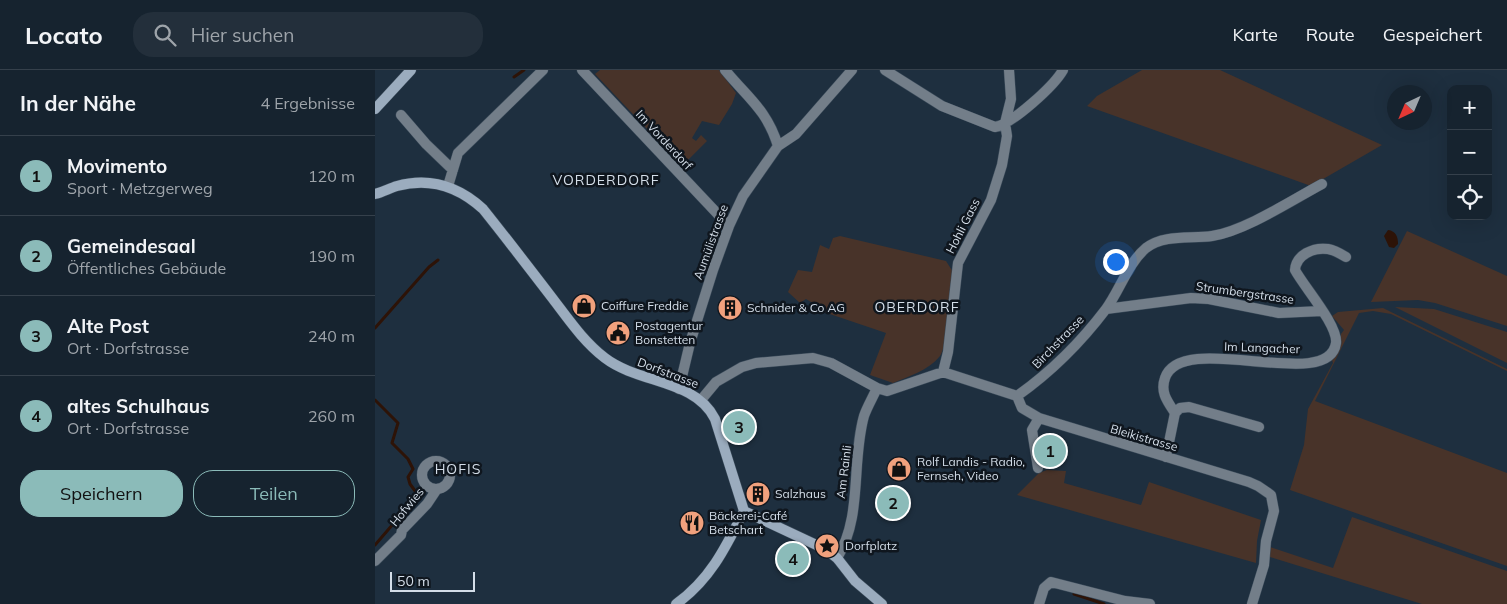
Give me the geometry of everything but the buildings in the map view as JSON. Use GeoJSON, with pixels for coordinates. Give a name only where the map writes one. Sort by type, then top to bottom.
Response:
{"type":"FeatureCollection","features":[{"type":"Feature","properties":{"kind":"street"},"geometry":{"type":"LineString","coordinates":[[376,105],[411,70]]}},
{"type":"Feature","properties":{"kind":"street"},"geometry":{"type":"LineString","coordinates":[[448,186],[458,153],[543,70]]}},
{"type":"Feature","properties":{"kind":"street","name":"Im Vorderdorf"},"geometry":{"type":"LineString","coordinates":[[582,70],[729,226]]}},
{"type":"Feature","properties":{"kind":"street"},"geometry":{"type":"LineString","coordinates":[[725,70],[761,109],[772,126],[777,146],[796,134],[852,70]]}},
{"type":"Feature","properties":{"kind":"street"},"geometry":{"type":"LineString","coordinates":[[885,70],[921,94],[963,116],[995,127],[1005,123],[1053,84],[1063,70]]}},
{"type":"Feature","properties":{"kind":"street","name":"Hohli Gass"},"geometry":{"type":"LineString","coordinates":[[943,372],[948,352],[959,263],[995,189],[1007,136],[1005,123],[1011,99],[1009,70]]}},
{"type":"Feature","properties":{"kind":"street"},"geometry":{"type":"LineString","coordinates":[[401,115],[426,144],[453,170]]}},
{"type":"Feature","properties":{"kind":"street","name":"Aumülistrasse"},"geometry":{"type":"LineString","coordinates":[[679,389],[689,344],[729,226],[743,196],[777,146]]}},
{"type":"Feature","properties":{"kind":"street","name":"Dorfstrasse"},"geometry":{"type":"LineString","coordinates":[[375,194],[415,183],[448,186],[471,198],[483,209],[592,347],[619,367],[679,389],[701,400],[710,408],[744,511]]}},
{"type":"Feature","properties":{"kind":"street","name":"Birchstrasse"},"geometry":{"type":"LineString","coordinates":[[1017,396],[1052,370],[1106,309],[1139,255],[1153,244],[1163,240],[1217,235],[1232,231],[1322,184]]}},
{"type":"Feature","properties":{"kind":"street","name":"Im Langacher"},"geometry":{"type":"LineString","coordinates":[[1175,413],[1166,400],[1163,387],[1167,373],[1176,364],[1196,360],[1227,359],[1293,363],[1325,358],[1334,350],[1336,337],[1322,311],[1295,270],[1296,262],[1304,254],[1321,249],[1329,249],[1346,257]]}},
{"type":"Feature","properties":{"kind":"street","name":"Strumbergstrasse"},"geometry":{"type":"LineString","coordinates":[[1106,309],[1191,298],[1209,299],[1279,313],[1322,311]]}},
{"type":"Feature","properties":{"kind":"street"},"geometry":{"type":"LineString","coordinates":[[701,400],[716,382],[742,367],[756,363],[813,358],[831,363],[851,372],[877,388],[887,391],[943,372],[1017,396]]}},
{"type":"Feature","properties":{"kind":"street","name":"Am Rainli"},"geometry":{"type":"LineString","coordinates":[[837,558],[845,544],[850,526],[864,416],[877,388]]}},
{"type":"Feature","properties":{"kind":"street","name":"Bleikistrasse"},"geometry":{"type":"LineString","coordinates":[[1017,396],[1022,408],[1039,418],[1255,484],[1271,496],[1273,519],[1266,540],[1264,565],[1252,604]]}},
{"type":"Feature","properties":{"kind":"street"},"geometry":{"type":"LineString","coordinates":[[1166,457],[1175,413],[1180,408],[1189,407],[1259,428]]}},
{"type":"Feature","properties":{"kind":"street"},"geometry":{"type":"LineString","coordinates":[[1038,468],[1032,430],[1039,418]]}},
{"type":"Feature","properties":{"kind":"street","name":"Hofwies"},"geometry":{"type":"LineString","coordinates":[[375,561],[401,535],[401,530],[427,504],[437,488]]}},
{"type":"Feature","properties":{"kind":"street"},"geometry":{"type":"LineString","coordinates":[[682,602],[712,570],[725,550],[744,511],[803,537],[837,558],[855,581],[882,604]]}},
{"type":"Feature","properties":{"kind":"street"},"geometry":{"type":"LineString","coordinates":[[1039,604],[1044,588],[1051,582],[1125,600],[1150,604]]}},
{"type":"Feature","properties":{"kind":"shaded area"},"geometry":{"type":"Polygon","coordinates":[[[600,70],[719,70],[736,93],[732,104],[719,125],[702,121],[692,138],[696,141],[701,135],[707,141],[682,166],[595,74],[600,70]]]}},
{"type":"Feature","properties":{"kind":"shaded area"},"geometry":{"type":"Polygon","coordinates":[[[1142,70],[1220,70],[1382,145],[1311,186],[1087,106],[1097,96],[1142,70]]]}},
{"type":"Feature","properties":{"kind":"shaded area"},"geometry":{"type":"Polygon","coordinates":[[[1388,230],[1395,233],[1397,237],[1398,244],[1394,248],[1389,247],[1384,236],[1388,230]]]}},
{"type":"Feature","properties":{"kind":"shaded area"},"geometry":{"type":"Polygon","coordinates":[[[1407,231],[1507,276],[1507,326],[1435,303],[1418,300],[1371,302],[1407,231]]]}},
{"type":"Feature","properties":{"kind":"shaded area"},"geometry":{"type":"Polygon","coordinates":[[[840,236],[946,261],[953,272],[947,329],[943,350],[930,366],[893,383],[870,375],[886,333],[818,310],[819,307],[806,299],[800,303],[788,292],[798,270],[812,272],[820,245],[829,249],[833,238],[840,236]]]}},
{"type":"Feature","properties":{"kind":"shaded area"},"geometry":{"type":"Polygon","coordinates":[[[1395,307],[1434,309],[1507,332],[1507,363],[1395,307]]]}},
{"type":"Feature","properties":{"kind":"shaded area"},"geometry":{"type":"Polygon","coordinates":[[[1383,308],[1507,369],[1507,371],[1391,314],[1373,311],[1359,313],[1315,401],[1507,473],[1507,566],[1290,490],[1304,445],[1308,409],[1333,363],[1332,360],[1339,348],[1341,334],[1344,330],[1332,316],[1338,312],[1383,308]]]}},
{"type":"Feature","properties":{"kind":"shaded area"},"geometry":{"type":"Polygon","coordinates":[[[1047,470],[1066,471],[1064,483],[1141,505],[1149,482],[1261,520],[1257,541],[1256,563],[1017,495],[1039,473],[1047,470]]]}},
{"type":"Feature","properties":{"kind":"shaded area"},"geometry":{"type":"Polygon","coordinates":[[[1352,517],[1507,571],[1507,604],[1422,604],[1270,557],[1270,547],[1333,568],[1352,517]]]}},
{"type":"Feature","properties":{"kind":"waterway"},"geometry":{"type":"LineString","coordinates":[[514,77],[524,70]]}},
{"type":"Feature","properties":{"kind":"waterway"},"geometry":{"type":"LineString","coordinates":[[375,328],[429,267],[438,260]]}},
{"type":"Feature","properties":{"kind":"waterway"},"geometry":{"type":"LineString","coordinates":[[375,400],[398,423],[392,443],[408,459],[413,469],[408,477],[410,484],[418,495],[375,545]]}},
{"type":"Feature","properties":{"kind":"waterway"},"geometry":{"type":"LineString","coordinates":[[1074,594],[1104,604]]}},
{"type":"Feature","properties":{"kind":"place","name":"Coiffure Freddie"},"geometry":{"type":"Point","coordinates":[584,306]}},
{"type":"Feature","properties":{"kind":"place","name":"Schnider & Co AG"},"geometry":{"type":"Point","coordinates":[730,308]}},
{"type":"Feature","properties":{"kind":"place","name":"Postagentur Bonstetten"},"geometry":{"type":"Point","coordinates":[618,333]}},
{"type":"Feature","properties":{"kind":"place","name":"Alte Post"},"geometry":{"type":"Point","coordinates":[739,427]}},
{"type":"Feature","properties":{"kind":"place","name":"Movimento"},"geometry":{"type":"Point","coordinates":[1050,451]}},
{"type":"Feature","properties":{"kind":"place","name":"Rolf Landis - Radio, Fernseh, Video"},"geometry":{"type":"Point","coordinates":[899,469]}},
{"type":"Feature","properties":{"kind":"place","name":"Salzhaus"},"geometry":{"type":"Point","coordinates":[758,494]}},
{"type":"Feature","properties":{"kind":"place","name":"Gemeindesaal"},"geometry":{"type":"Point","coordinates":[893,503]}},
{"type":"Feature","properties":{"kind":"place","name":"Bäckerei-Café Betschart"},"geometry":{"type":"Point","coordinates":[692,523]}},
{"type":"Feature","properties":{"kind":"place","name":"Dorfplatz"},"geometry":{"type":"Point","coordinates":[827,546]}},
{"type":"Feature","properties":{"kind":"place","name":"altes Schulhaus"},"geometry":{"type":"Point","coordinates":[793,559]}},
{"type":"Feature","properties":{"kind":"district","name":"VORDERDORF"},"geometry":{"type":"Point","coordinates":[606,180]}},
{"type":"Feature","properties":{"kind":"district","name":"OBERDORF"},"geometry":{"type":"Point","coordinates":[917,307]}},
{"type":"Feature","properties":{"kind":"district","name":"HOFIS"},"geometry":{"type":"Point","coordinates":[458,469]}}]}
